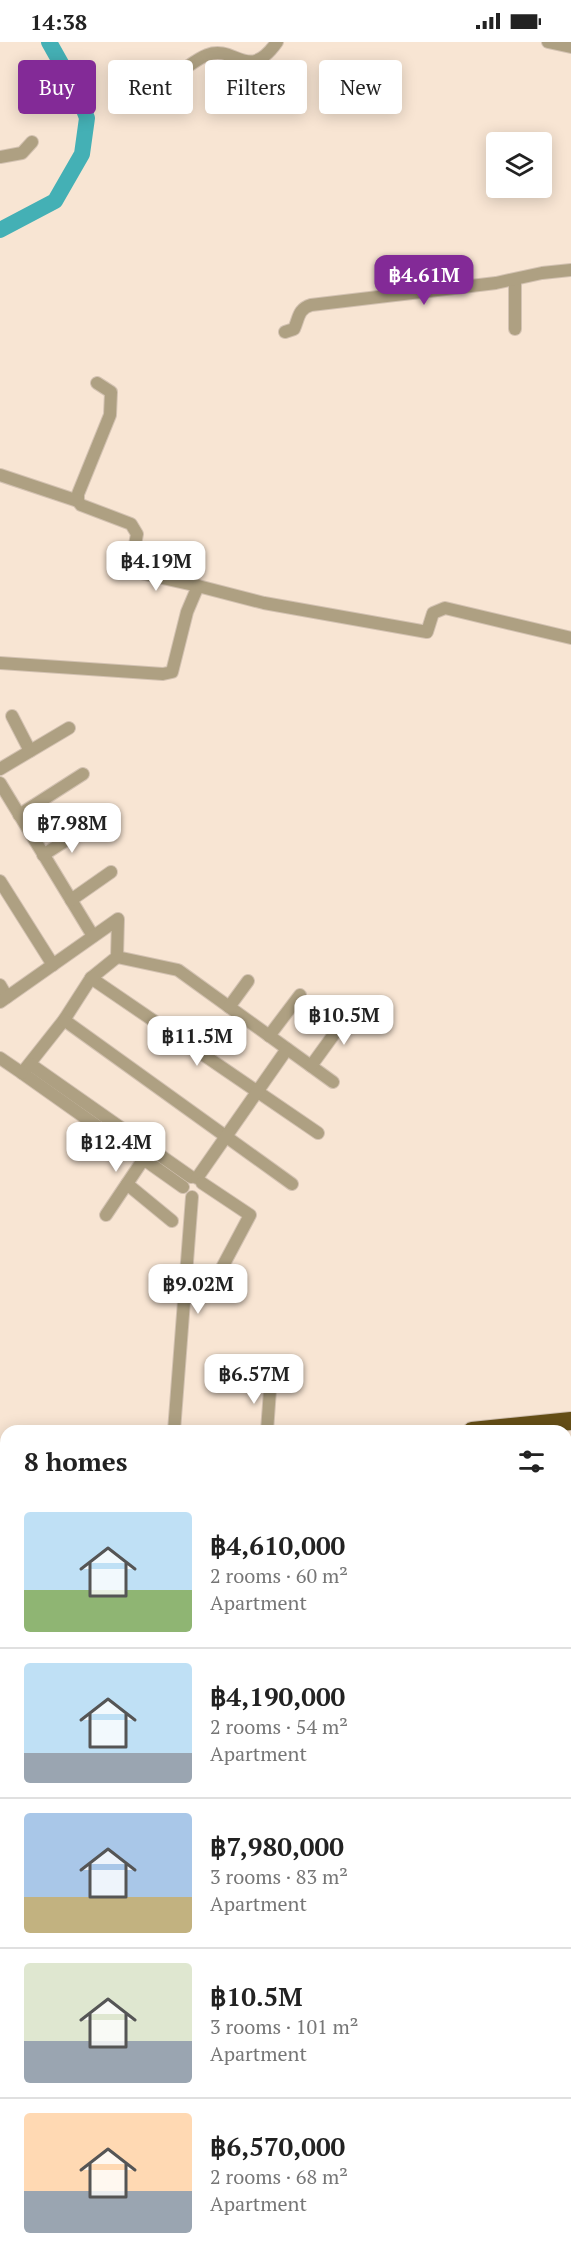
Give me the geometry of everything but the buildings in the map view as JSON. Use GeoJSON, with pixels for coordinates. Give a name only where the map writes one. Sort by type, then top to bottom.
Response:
{"type":"FeatureCollection","features":[{"type":"Feature","properties":{"kind":"highway"},"geometry":{"type":"LineString","coordinates":[[529,1425],[571,1420]]}},
{"type":"Feature","properties":{"kind":"street"},"geometry":{"type":"LineString","coordinates":[[193,64],[209,54],[224,54],[249,63],[269,53],[277,42]]}},
{"type":"Feature","properties":{"kind":"street"},"geometry":{"type":"LineString","coordinates":[[548,42],[571,47]]}},
{"type":"Feature","properties":{"kind":"street"},"geometry":{"type":"LineString","coordinates":[[0,157],[22,153],[32,142]]}},
{"type":"Feature","properties":{"kind":"street"},"geometry":{"type":"LineString","coordinates":[[285,332],[294,329],[298,315],[304,307],[311,305],[515,280],[542,273],[571,270]]}},
{"type":"Feature","properties":{"kind":"street"},"geometry":{"type":"LineString","coordinates":[[515,280],[515,329]]}},
{"type":"Feature","properties":{"kind":"street"},"geometry":{"type":"LineString","coordinates":[[78,501],[78,494],[110,415],[111,392],[97,383]]}},
{"type":"Feature","properties":{"kind":"street"},"geometry":{"type":"LineString","coordinates":[[0,475],[78,501],[81,505],[131,524],[137,534],[132,571],[264,603],[427,632],[433,613],[445,608],[571,638]]}},
{"type":"Feature","properties":{"kind":"street"},"geometry":{"type":"LineString","coordinates":[[0,663],[163,674],[172,672],[188,612],[198,586]]}},
{"type":"Feature","properties":{"kind":"street"},"geometry":{"type":"LineString","coordinates":[[12,716],[30,751]]}},
{"type":"Feature","properties":{"kind":"street"},"geometry":{"type":"LineString","coordinates":[[0,769],[69,728]]}},
{"type":"Feature","properties":{"kind":"street"},"geometry":{"type":"LineString","coordinates":[[19,815],[83,774]]}},
{"type":"Feature","properties":{"kind":"street"},"geometry":{"type":"LineString","coordinates":[[0,783],[93,936]]}},
{"type":"Feature","properties":{"kind":"street"},"geometry":{"type":"LineString","coordinates":[[43,855],[84,829]]}},
{"type":"Feature","properties":{"kind":"street"},"geometry":{"type":"LineString","coordinates":[[71,900],[111,872]]}},
{"type":"Feature","properties":{"kind":"street"},"geometry":{"type":"LineString","coordinates":[[0,881],[53,965]]}},
{"type":"Feature","properties":{"kind":"street"},"geometry":{"type":"LineString","coordinates":[[0,985],[4,1000],[118,919],[117,957],[91,978],[64,1020],[26,1068]]}},
{"type":"Feature","properties":{"kind":"street"},"geometry":{"type":"LineString","coordinates":[[117,957],[178,970],[333,1082]]}},
{"type":"Feature","properties":{"kind":"street"},"geometry":{"type":"LineString","coordinates":[[91,978],[318,1133]]}},
{"type":"Feature","properties":{"kind":"street"},"geometry":{"type":"LineString","coordinates":[[229,1007],[248,981]]}},
{"type":"Feature","properties":{"kind":"street"},"geometry":{"type":"LineString","coordinates":[[269,1036],[300,995]]}},
{"type":"Feature","properties":{"kind":"street"},"geometry":{"type":"LineString","coordinates":[[311,1066],[352,1008]]}},
{"type":"Feature","properties":{"kind":"street"},"geometry":{"type":"LineString","coordinates":[[64,1020],[292,1184]]}},
{"type":"Feature","properties":{"kind":"street"},"geometry":{"type":"LineString","coordinates":[[193,1181],[287,1049]]}},
{"type":"Feature","properties":{"kind":"street"},"geometry":{"type":"LineString","coordinates":[[0,1058],[26,1068],[148,1153],[250,1215],[216,1279]]}},
{"type":"Feature","properties":{"kind":"street"},"geometry":{"type":"LineString","coordinates":[[106,1215],[148,1153]]}},
{"type":"Feature","properties":{"kind":"street"},"geometry":{"type":"LineString","coordinates":[[174,1425],[192,1197],[200,1193],[193,1181]]}},
{"type":"Feature","properties":{"kind":"street"},"geometry":{"type":"LineString","coordinates":[[127,1184],[172,1221]]}},
{"type":"Feature","properties":{"kind":"street"},"geometry":{"type":"LineString","coordinates":[[251,1374],[265,1382],[270,1390],[267,1425]]}},
{"type":"Feature","properties":{"kind":"waterway"},"geometry":{"type":"LineString","coordinates":[[0,230],[55,201],[82,154],[87,118],[77,92],[49,42]]}}]}
